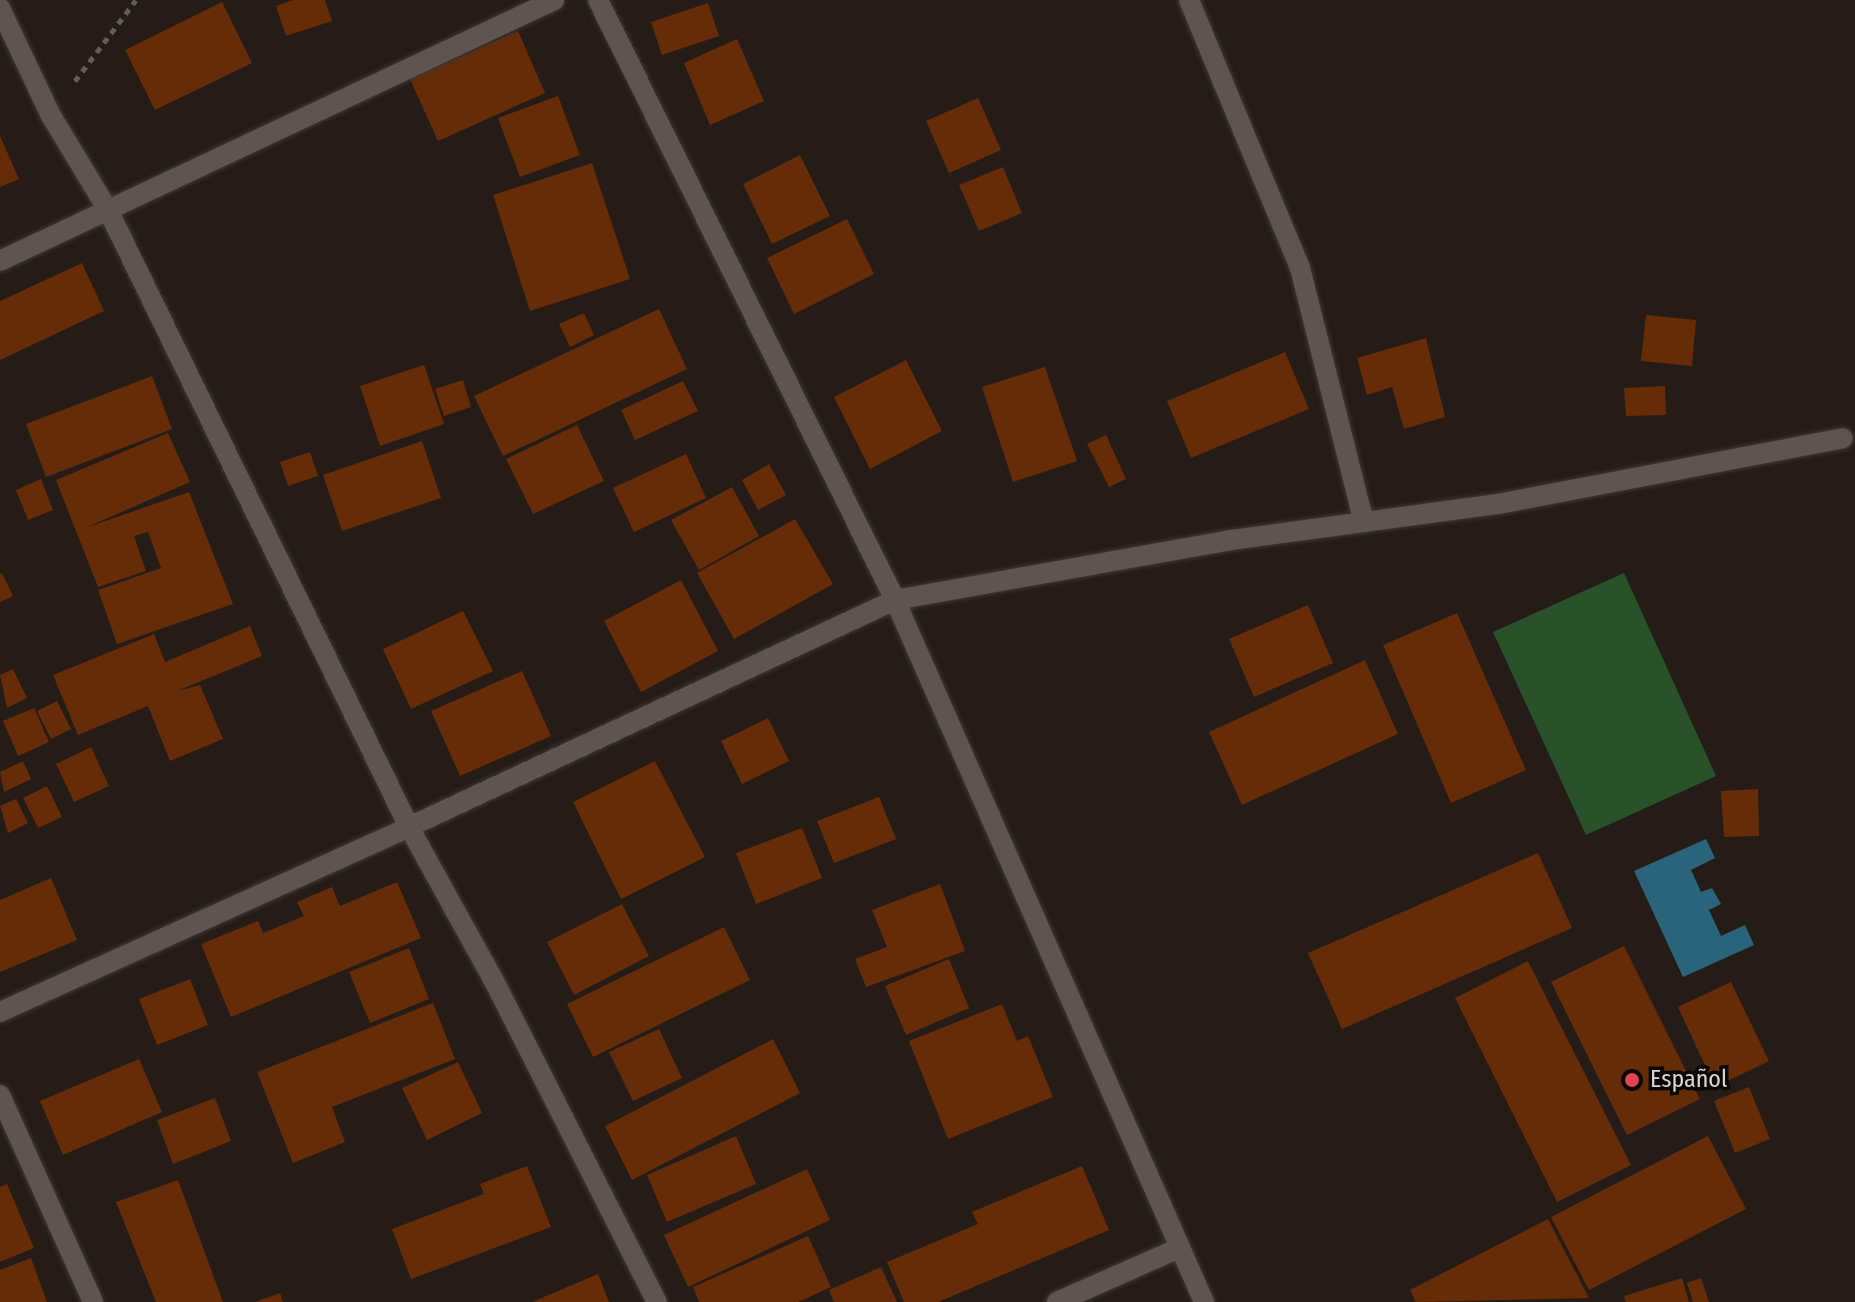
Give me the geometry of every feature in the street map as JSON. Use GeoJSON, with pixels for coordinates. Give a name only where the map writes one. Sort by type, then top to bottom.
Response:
{"type":"FeatureCollection","features":[{"type":"Feature","properties":{"kind":"street"},"geometry":{"type":"LineString","coordinates":[[0,261],[554,0]]}},
{"type":"Feature","properties":{"kind":"street"},"geometry":{"type":"LineString","coordinates":[[598,0],[895,600],[1177,1249],[1204,1302]]}},
{"type":"Feature","properties":{"kind":"street"},"geometry":{"type":"LineString","coordinates":[[1189,0],[1300,268],[1364,522]]}},
{"type":"Feature","properties":{"kind":"street"},"geometry":{"type":"LineString","coordinates":[[0,8],[50,114],[108,210],[409,827],[494,981],[657,1302]]}},
{"type":"Feature","properties":{"kind":"street"},"geometry":{"type":"LineString","coordinates":[[0,1012],[409,827],[895,600],[1364,522],[1498,504],[1843,438]]}},
{"type":"Feature","properties":{"kind":"street"},"geometry":{"type":"LineString","coordinates":[[0,1095],[93,1302]]}},
{"type":"Feature","properties":{"kind":"street"},"geometry":{"type":"LineString","coordinates":[[1057,1302],[1177,1249]]}},
{"type":"Feature","properties":{"kind":"path"},"geometry":{"type":"LineString","coordinates":[[50,114],[136,0]]}},
{"type":"Feature","properties":{"kind":"green space"},"geometry":{"type":"Polygon","coordinates":[[[1624,573],[1716,776],[1586,835],[1493,632],[1624,573]]]}},
{"type":"Feature","properties":{"kind":"water"},"geometry":{"type":"Polygon","coordinates":[[[1706,839],[1715,858],[1691,870],[1701,892],[1712,888],[1721,904],[1709,910],[1721,936],[1745,925],[1754,945],[1683,977],[1634,871],[1706,839]]]}},
{"type":"Feature","properties":{"kind":"building"},"geometry":{"type":"Polygon","coordinates":[[[293,0],[325,0],[332,21],[286,36],[276,6],[293,0]]]}},
{"type":"Feature","properties":{"kind":"building"},"geometry":{"type":"Polygon","coordinates":[[[222,2],[252,63],[155,110],[125,50],[222,2]]]}},
{"type":"Feature","properties":{"kind":"building"},"geometry":{"type":"Polygon","coordinates":[[[708,3],[719,36],[662,55],[651,22],[708,3]]]}},
{"type":"Feature","properties":{"kind":"building"},"geometry":{"type":"Polygon","coordinates":[[[518,31],[545,93],[438,141],[410,79],[518,31]]]}},
{"type":"Feature","properties":{"kind":"building"},"geometry":{"type":"Polygon","coordinates":[[[737,39],[764,101],[710,125],[684,63],[737,39]]]}},
{"type":"Feature","properties":{"kind":"building"},"geometry":{"type":"Polygon","coordinates":[[[558,96],[580,155],[520,177],[498,118],[558,96]]]}},
{"type":"Feature","properties":{"kind":"building"},"geometry":{"type":"Polygon","coordinates":[[[978,98],[1001,150],[949,173],[926,121],[978,98]]]}},
{"type":"Feature","properties":{"kind":"building"},"geometry":{"type":"Polygon","coordinates":[[[0,136],[19,179],[0,187],[0,136]]]}},
{"type":"Feature","properties":{"kind":"building"},"geometry":{"type":"Polygon","coordinates":[[[800,155],[830,216],[772,244],[743,184],[800,155]]]}},
{"type":"Feature","properties":{"kind":"building"},"geometry":{"type":"Polygon","coordinates":[[[592,163],[630,279],[530,311],[493,195],[592,163]]]}},
{"type":"Feature","properties":{"kind":"building"},"geometry":{"type":"Polygon","coordinates":[[[1003,167],[1022,213],[979,231],[959,185],[1003,167]]]}},
{"type":"Feature","properties":{"kind":"building"},"geometry":{"type":"Polygon","coordinates":[[[847,219],[874,274],[794,314],[767,258],[847,219]]]}},
{"type":"Feature","properties":{"kind":"building"},"geometry":{"type":"Polygon","coordinates":[[[82,263],[104,311],[0,360],[0,301],[82,263]]]}},
{"type":"Feature","properties":{"kind":"building"},"geometry":{"type":"Polygon","coordinates":[[[659,309],[687,369],[503,456],[474,396],[659,309]]]}},
{"type":"Feature","properties":{"kind":"building"},"geometry":{"type":"Polygon","coordinates":[[[584,313],[594,335],[570,347],[559,324],[584,313]]]}},
{"type":"Feature","properties":{"kind":"building"},"geometry":{"type":"Polygon","coordinates":[[[1646,315],[1696,320],[1692,366],[1641,361],[1646,315]]]}},
{"type":"Feature","properties":{"kind":"building"},"geometry":{"type":"Polygon","coordinates":[[[1426,338],[1445,417],[1404,429],[1392,387],[1367,395],[1357,358],[1426,338]]]}},
{"type":"Feature","properties":{"kind":"building"},"geometry":{"type":"Polygon","coordinates":[[[1285,352],[1309,409],[1191,458],[1167,401],[1285,352]]]}},
{"type":"Feature","properties":{"kind":"building"},"geometry":{"type":"Polygon","coordinates":[[[906,360],[942,431],[870,469],[834,397],[906,360]]]}},
{"type":"Feature","properties":{"kind":"building"},"geometry":{"type":"Polygon","coordinates":[[[424,365],[444,424],[380,446],[360,386],[424,365]]]}},
{"type":"Feature","properties":{"kind":"building"},"geometry":{"type":"Polygon","coordinates":[[[1045,367],[1077,461],[1013,482],[982,387],[1045,367]]]}},
{"type":"Feature","properties":{"kind":"building"},"geometry":{"type":"Polygon","coordinates":[[[152,376],[172,429],[46,477],[26,424],[152,376]]]}},
{"type":"Feature","properties":{"kind":"building"},"geometry":{"type":"Polygon","coordinates":[[[463,380],[471,407],[444,416],[435,389],[463,380]]]}},
{"type":"Feature","properties":{"kind":"building"},"geometry":{"type":"Polygon","coordinates":[[[683,381],[698,411],[635,440],[621,410],[683,381]]]}},
{"type":"Feature","properties":{"kind":"building"},"geometry":{"type":"Polygon","coordinates":[[[1665,386],[1666,415],[1626,416],[1624,388],[1665,386]]]}},
{"type":"Feature","properties":{"kind":"building"},"geometry":{"type":"Polygon","coordinates":[[[577,425],[604,481],[533,514],[506,459],[577,425]]]}},
{"type":"Feature","properties":{"kind":"building"},"geometry":{"type":"Polygon","coordinates":[[[168,433],[190,482],[85,528],[189,492],[233,604],[117,644],[98,590],[161,568],[148,532],[134,536],[146,571],[98,587],[56,480],[168,433]]]}},
{"type":"Feature","properties":{"kind":"building"},"geometry":{"type":"Polygon","coordinates":[[[1106,435],[1126,479],[1109,487],[1087,444],[1106,435]]]}},
{"type":"Feature","properties":{"kind":"building"},"geometry":{"type":"Polygon","coordinates":[[[422,441],[441,498],[342,531],[323,475],[422,441]]]}},
{"type":"Feature","properties":{"kind":"building"},"geometry":{"type":"Polygon","coordinates":[[[310,452],[318,476],[288,486],[280,462],[310,452]]]}},
{"type":"Feature","properties":{"kind":"building"},"geometry":{"type":"Polygon","coordinates":[[[686,454],[706,498],[634,532],[613,488],[686,454]]]}},
{"type":"Feature","properties":{"kind":"building"},"geometry":{"type":"Polygon","coordinates":[[[769,464],[786,495],[758,510],[742,480],[769,464]]]}},
{"type":"Feature","properties":{"kind":"building"},"geometry":{"type":"Polygon","coordinates":[[[41,479],[53,510],[28,520],[16,490],[41,479]]]}},
{"type":"Feature","properties":{"kind":"building"},"geometry":{"type":"Polygon","coordinates":[[[732,487],[759,536],[699,570],[671,520],[732,487]]]}},
{"type":"Feature","properties":{"kind":"building"},"geometry":{"type":"Polygon","coordinates":[[[795,519],[833,584],[734,639],[697,573],[795,519]]]}},
{"type":"Feature","properties":{"kind":"building"},"geometry":{"type":"Polygon","coordinates":[[[0,574],[13,596],[0,602],[0,574]]]}},
{"type":"Feature","properties":{"kind":"building"},"geometry":{"type":"Polygon","coordinates":[[[681,580],[718,651],[641,692],[604,621],[681,580]]]}},
{"type":"Feature","properties":{"kind":"building"},"geometry":{"type":"Polygon","coordinates":[[[1308,605],[1333,663],[1254,697],[1229,639],[1308,605]]]}},
{"type":"Feature","properties":{"kind":"building"},"geometry":{"type":"Polygon","coordinates":[[[463,611],[493,671],[411,709],[383,649],[463,611]]]}},
{"type":"Feature","properties":{"kind":"building"},"geometry":{"type":"Polygon","coordinates":[[[1457,613],[1526,770],[1451,803],[1383,645],[1457,613]]]}},
{"type":"Feature","properties":{"kind":"building"},"geometry":{"type":"Polygon","coordinates":[[[250,626],[262,656],[177,691],[200,685],[223,739],[170,761],[148,706],[78,735],[53,675],[154,634],[165,662],[250,626]]]}},
{"type":"Feature","properties":{"kind":"building"},"geometry":{"type":"Polygon","coordinates":[[[1365,660],[1398,734],[1242,805],[1209,732],[1365,660]]]}},
{"type":"Feature","properties":{"kind":"building"},"geometry":{"type":"Polygon","coordinates":[[[13,669],[27,698],[7,708],[0,675],[13,669]]]}},
{"type":"Feature","properties":{"kind":"building"},"geometry":{"type":"Polygon","coordinates":[[[522,671],[551,736],[460,776],[431,711],[522,671]]]}},
{"type":"Feature","properties":{"kind":"building"},"geometry":{"type":"Polygon","coordinates":[[[57,701],[71,729],[51,739],[37,711],[57,701]]]}},
{"type":"Feature","properties":{"kind":"building"},"geometry":{"type":"Polygon","coordinates":[[[34,708],[49,742],[18,756],[3,721],[34,708]]]}},
{"type":"Feature","properties":{"kind":"building"},"geometry":{"type":"Polygon","coordinates":[[[768,718],[789,761],[742,784],[721,741],[768,718]]]}},
{"type":"Feature","properties":{"kind":"building"},"geometry":{"type":"Polygon","coordinates":[[[91,747],[109,786],[74,802],[56,764],[91,747]]]}},
{"type":"Feature","properties":{"kind":"building"},"geometry":{"type":"Polygon","coordinates":[[[23,761],[31,779],[4,792],[0,772],[23,761]]]}},
{"type":"Feature","properties":{"kind":"building"},"geometry":{"type":"Polygon","coordinates":[[[655,761],[705,857],[621,899],[573,802],[655,761]]]}},
{"type":"Feature","properties":{"kind":"building"},"geometry":{"type":"Polygon","coordinates":[[[47,786],[62,817],[38,828],[23,798],[47,786]]]}},
{"type":"Feature","properties":{"kind":"building"},"geometry":{"type":"Polygon","coordinates":[[[1758,789],[1759,836],[1724,837],[1721,791],[1758,789]]]}},
{"type":"Feature","properties":{"kind":"building"},"geometry":{"type":"Polygon","coordinates":[[[879,797],[896,839],[834,863],[817,821],[879,797]]]}},
{"type":"Feature","properties":{"kind":"building"},"geometry":{"type":"Polygon","coordinates":[[[16,799],[28,823],[8,833],[0,806],[16,799]]]}},
{"type":"Feature","properties":{"kind":"building"},"geometry":{"type":"Polygon","coordinates":[[[802,828],[822,878],[756,904],[736,853],[802,828]]]}},
{"type":"Feature","properties":{"kind":"building"},"geometry":{"type":"Polygon","coordinates":[[[1538,853],[1572,928],[1342,1029],[1308,953],[1538,853]]]}},
{"type":"Feature","properties":{"kind":"building"},"geometry":{"type":"Polygon","coordinates":[[[51,878],[77,940],[0,972],[0,900],[51,878]]]}},
{"type":"Feature","properties":{"kind":"building"},"geometry":{"type":"Polygon","coordinates":[[[397,882],[421,938],[231,1017],[201,944],[258,921],[263,933],[304,916],[297,902],[332,887],[340,906],[397,882]]]}},
{"type":"Feature","properties":{"kind":"building"},"geometry":{"type":"Polygon","coordinates":[[[940,884],[965,951],[866,987],[855,959],[887,947],[872,910],[940,884]]]}},
{"type":"Feature","properties":{"kind":"building"},"geometry":{"type":"Polygon","coordinates":[[[622,904],[649,956],[574,995],[547,942],[622,904]]]}},
{"type":"Feature","properties":{"kind":"building"},"geometry":{"type":"Polygon","coordinates":[[[724,927],[750,980],[593,1057],[567,1004],[724,927]]]}},
{"type":"Feature","properties":{"kind":"building"},"geometry":{"type":"Polygon","coordinates":[[[1624,946],[1700,1099],[1627,1135],[1551,982],[1624,946]]]}},
{"type":"Feature","properties":{"kind":"building"},"geometry":{"type":"Polygon","coordinates":[[[409,948],[429,999],[370,1023],[349,972],[409,948]]]}},
{"type":"Feature","properties":{"kind":"building"},"geometry":{"type":"Polygon","coordinates":[[[949,959],[969,1008],[906,1035],[885,986],[949,959]]]}},
{"type":"Feature","properties":{"kind":"building"},"geometry":{"type":"Polygon","coordinates":[[[1528,961],[1631,1165],[1557,1202],[1455,998],[1528,961]]]}},
{"type":"Feature","properties":{"kind":"building"},"geometry":{"type":"Polygon","coordinates":[[[190,979],[208,1025],[157,1045],[139,999],[190,979]]]}},
{"type":"Feature","properties":{"kind":"building"},"geometry":{"type":"Polygon","coordinates":[[[1731,982],[1769,1061],[1715,1087],[1678,1007],[1731,982]]]}},
{"type":"Feature","properties":{"kind":"building"},"geometry":{"type":"Polygon","coordinates":[[[433,1003],[455,1059],[332,1107],[345,1142],[293,1163],[257,1072],[433,1003]]]}},
{"type":"Feature","properties":{"kind":"building"},"geometry":{"type":"Polygon","coordinates":[[[1002,1004],[1017,1041],[1028,1036],[1053,1097],[948,1139],[909,1041],[1002,1004]]]}},
{"type":"Feature","properties":{"kind":"building"},"geometry":{"type":"Polygon","coordinates":[[[659,1029],[682,1078],[633,1101],[609,1052],[659,1029]]]}},
{"type":"Feature","properties":{"kind":"building"},"geometry":{"type":"Polygon","coordinates":[[[773,1039],[800,1093],[632,1180],[605,1126],[773,1039]]]}},
{"type":"Feature","properties":{"kind":"building"},"geometry":{"type":"Polygon","coordinates":[[[139,1059],[162,1112],[63,1155],[40,1101],[139,1059]]]}},
{"type":"Feature","properties":{"kind":"building"},"geometry":{"type":"Polygon","coordinates":[[[458,1062],[482,1113],[427,1140],[402,1088],[458,1062]]]}},
{"type":"Feature","properties":{"kind":"building"},"geometry":{"type":"Polygon","coordinates":[[[1749,1087],[1770,1139],[1735,1153],[1714,1101],[1749,1087]]]}},
{"type":"Feature","properties":{"kind":"building"},"geometry":{"type":"Polygon","coordinates":[[[215,1098],[231,1141],[173,1164],[157,1120],[215,1098]]]}},
{"type":"Feature","properties":{"kind":"building"},"geometry":{"type":"Polygon","coordinates":[[[736,1136],[756,1184],[667,1222],[647,1175],[736,1136]]]}},
{"type":"Feature","properties":{"kind":"building"},"geometry":{"type":"Polygon","coordinates":[[[1708,1136],[1746,1209],[1589,1290],[1551,1217],[1708,1136]]]}},
{"type":"Feature","properties":{"kind":"building"},"geometry":{"type":"Polygon","coordinates":[[[527,1166],[551,1227],[411,1279],[392,1229],[484,1194],[480,1184],[527,1166]]]}},
{"type":"Feature","properties":{"kind":"building"},"geometry":{"type":"Polygon","coordinates":[[[1082,1166],[1109,1230],[938,1302],[904,1302],[887,1262],[978,1224],[972,1212],[1082,1166]]]}},
{"type":"Feature","properties":{"kind":"building"},"geometry":{"type":"Polygon","coordinates":[[[807,1169],[830,1220],[688,1287],[664,1235],[807,1169]]]}},
{"type":"Feature","properties":{"kind":"building"},"geometry":{"type":"Polygon","coordinates":[[[178,1180],[223,1302],[156,1302],[116,1202],[178,1180]]]}},
{"type":"Feature","properties":{"kind":"building"},"geometry":{"type":"Polygon","coordinates":[[[7,1184],[34,1248],[0,1262],[0,1187],[7,1184]]]}},
{"type":"Feature","properties":{"kind":"building"},"geometry":{"type":"Polygon","coordinates":[[[1548,1219],[1589,1298],[1416,1302],[1410,1290],[1548,1219]]]}},
{"type":"Feature","properties":{"kind":"building"},"geometry":{"type":"Polygon","coordinates":[[[808,1236],[831,1287],[798,1302],[699,1302],[693,1287],[808,1236]]]}},
{"type":"Feature","properties":{"kind":"building"},"geometry":{"type":"Polygon","coordinates":[[[31,1258],[47,1302],[0,1302],[0,1270],[31,1258]]]}},
{"type":"Feature","properties":{"kind":"building"},"geometry":{"type":"Polygon","coordinates":[[[881,1267],[897,1302],[834,1302],[829,1290],[881,1267]]]}},
{"type":"Feature","properties":{"kind":"building"},"geometry":{"type":"Polygon","coordinates":[[[598,1274],[609,1302],[532,1302],[598,1274]]]}},
{"type":"Feature","properties":{"kind":"building"},"geometry":{"type":"Polygon","coordinates":[[[1682,1278],[1689,1302],[1626,1302],[1624,1296],[1682,1278]]]}},
{"type":"Feature","properties":{"kind":"building"},"geometry":{"type":"Polygon","coordinates":[[[1701,1278],[1709,1302],[1693,1302],[1687,1283],[1701,1278]]]}},
{"type":"Feature","properties":{"kind":"building"},"geometry":{"type":"Polygon","coordinates":[[[280,1293],[283,1302],[255,1302],[280,1293]]]}},
{"type":"Feature","properties":{"kind":"place","name":"Español"},"geometry":{"type":"Point","coordinates":[1632,1080]}}]}
